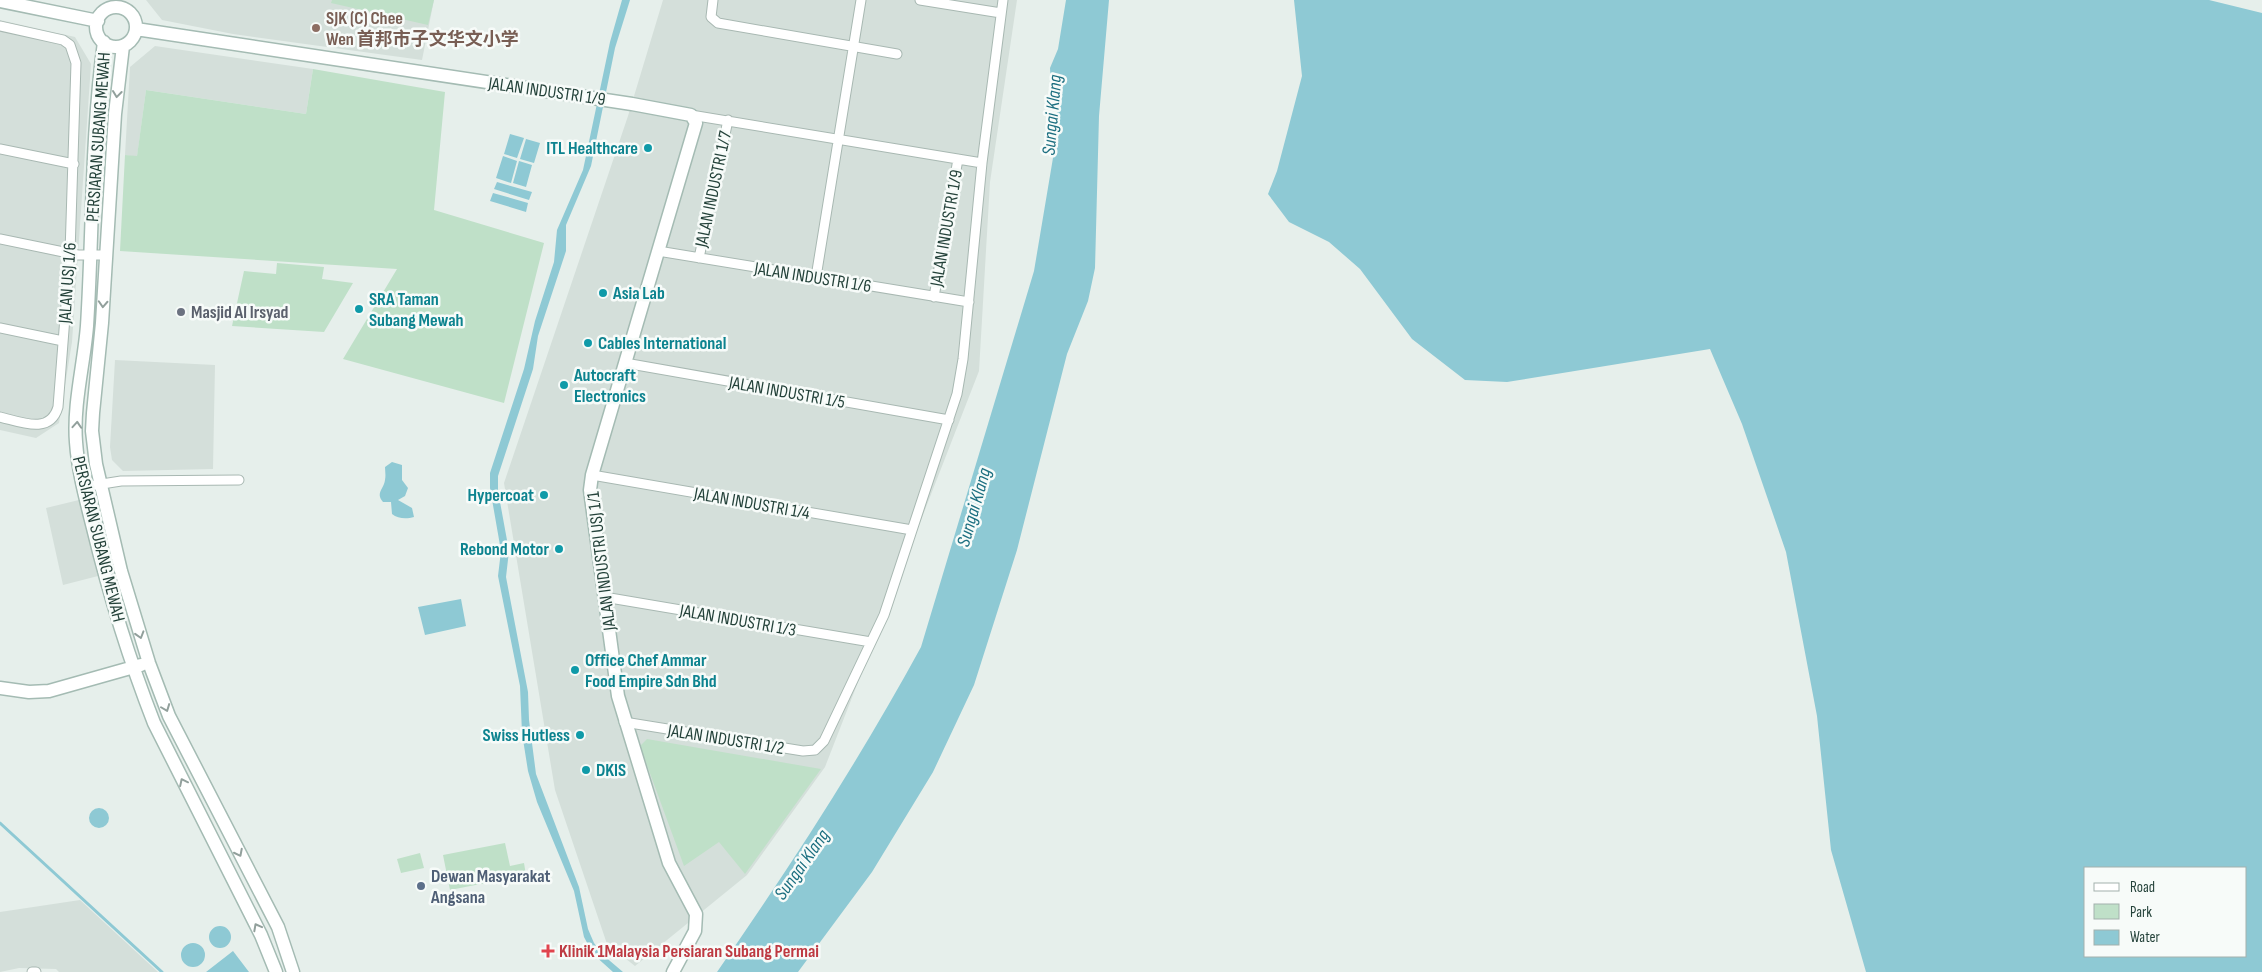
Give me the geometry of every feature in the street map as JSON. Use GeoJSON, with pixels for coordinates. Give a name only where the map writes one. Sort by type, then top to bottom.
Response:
{"type":"FeatureCollection","features":[{"type":"Feature","properties":{"kind":"main road"},"geometry":{"type":"LineString","coordinates":[[0,1],[98,21]]}},
{"type":"Feature","properties":{"kind":"main road"},"geometry":{"type":"LineString","coordinates":[[112,4],[120,8],[130,6],[136,29],[132,39],[123,46],[113,47],[104,42],[98,33],[98,21],[112,4]]}},
{"type":"Feature","properties":{"kind":"main road","name":"JALAN INDUSTRI 1/9"},"geometry":{"type":"LineString","coordinates":[[136,29],[692,115]]}},
{"type":"Feature","properties":{"kind":"main road","name":"PERSIARAN SUBANG MEWAH"},"geometry":{"type":"LineString","coordinates":[[104,42],[100,71],[87,327],[76,440],[83,487],[106,578],[140,688],[158,731],[261,935],[276,972]]}},
{"type":"Feature","properties":{"kind":"main road","name":"PERSIARAN SUBANG MEWAH"},"geometry":{"type":"LineString","coordinates":[[123,46],[115,114],[102,323],[92,430],[100,484],[121,571],[149,663],[169,716],[278,927],[293,972]]}},
{"type":"Feature","properties":{"kind":"main road","name":"JALAN INDUSTRI USJ 1/1"},"geometry":{"type":"LineString","coordinates":[[673,972],[695,931],[696,914],[669,863],[624,722],[618,696],[590,490],[592,475],[696,123],[692,115]]}},
{"type":"Feature","properties":{"kind":"main road"},"geometry":{"type":"LineString","coordinates":[[111,674],[122,659],[125,642]]}},
{"type":"Feature","properties":{"kind":"main road"},"geometry":{"type":"LineString","coordinates":[[0,688],[29,692],[49,691],[149,663]]}},
{"type":"Feature","properties":{"kind":"main road"},"geometry":{"type":"LineString","coordinates":[[111,674],[122,675],[140,688]]}},
{"type":"Feature","properties":{"kind":"street"},"geometry":{"type":"LineString","coordinates":[[713,0],[712,17],[718,22],[897,54]]}},
{"type":"Feature","properties":{"kind":"street"},"geometry":{"type":"LineString","coordinates":[[816,277],[861,0]]}},
{"type":"Feature","properties":{"kind":"street"},"geometry":{"type":"LineString","coordinates":[[920,0],[1001,13]]}},
{"type":"Feature","properties":{"kind":"street"},"geometry":{"type":"LineString","coordinates":[[871,642],[884,615],[957,394],[963,360],[982,163],[1003,0]]}},
{"type":"Feature","properties":{"kind":"street","name":"JALAN USJ 1/6"},"geometry":{"type":"LineString","coordinates":[[0,26],[63,40],[70,45],[75,54],[74,164],[70,253],[55,416],[44,425],[0,417]]}},
{"type":"Feature","properties":{"kind":"street","name":"JALAN INDUSTRI 1/9"},"geometry":{"type":"LineString","coordinates":[[692,115],[982,163]]}},
{"type":"Feature","properties":{"kind":"street","name":"JALAN INDUSTRI 1/7"},"geometry":{"type":"LineString","coordinates":[[699,258],[728,120]]}},
{"type":"Feature","properties":{"kind":"street"},"geometry":{"type":"LineString","coordinates":[[0,149],[74,164]]}},
{"type":"Feature","properties":{"kind":"street","name":"JALAN INDUSTRI 1/9"},"geometry":{"type":"LineString","coordinates":[[934,297],[958,159]]}},
{"type":"Feature","properties":{"kind":"street"},"geometry":{"type":"LineString","coordinates":[[0,239],[70,253],[106,256]]}},
{"type":"Feature","properties":{"kind":"street","name":"JALAN INDUSTRI 1/6"},"geometry":{"type":"LineString","coordinates":[[658,251],[969,302]]}},
{"type":"Feature","properties":{"kind":"street"},"geometry":{"type":"LineString","coordinates":[[0,328],[63,341]]}},
{"type":"Feature","properties":{"kind":"street","name":"JALAN INDUSTRI 1/5"},"geometry":{"type":"LineString","coordinates":[[625,363],[949,420]]}},
{"type":"Feature","properties":{"kind":"street","name":"JALAN INDUSTRI 1/4"},"geometry":{"type":"LineString","coordinates":[[592,475],[912,530]]}},
{"type":"Feature","properties":{"kind":"street"},"geometry":{"type":"LineString","coordinates":[[83,487],[100,484],[239,480]]}},
{"type":"Feature","properties":{"kind":"street","name":"JALAN INDUSTRI 1/3"},"geometry":{"type":"LineString","coordinates":[[604,597],[871,642]]}},
{"type":"Feature","properties":{"kind":"street","name":"JALAN INDUSTRI 1/2"},"geometry":{"type":"LineString","coordinates":[[624,722],[803,752],[815,750],[824,741],[871,642]]}},
{"type":"Feature","properties":{"kind":"shaded area","name":"SJK (C) Chee Wen 首邦市子文华文小学"},"geometry":{"type":"Polygon","coordinates":[[[146,0],[434,0],[422,60],[233,34],[162,20],[146,0]]]}},
{"type":"Feature","properties":{"kind":"shaded area"},"geometry":{"type":"Polygon","coordinates":[[[663,0],[1017,0],[990,182],[979,371],[825,767],[747,875],[635,966],[607,944],[555,790],[504,483],[628,116],[663,0]]]}},
{"type":"Feature","properties":{"kind":"shaded area"},"geometry":{"type":"Polygon","coordinates":[[[0,20],[75,37],[91,64],[72,342],[59,423],[36,438],[0,430],[0,20]]]}},
{"type":"Feature","properties":{"kind":"shaded area"},"geometry":{"type":"Polygon","coordinates":[[[155,46],[313,69],[306,114],[146,90],[137,157],[125,155],[130,67],[155,46]]]}},
{"type":"Feature","properties":{"kind":"shaded area"},"geometry":{"type":"Polygon","coordinates":[[[115,360],[215,365],[213,469],[123,471],[112,460],[110,447],[115,360]]]}},
{"type":"Feature","properties":{"kind":"shaded area"},"geometry":{"type":"Polygon","coordinates":[[[79,500],[98,576],[63,585],[46,508],[79,500]]]}},
{"type":"Feature","properties":{"kind":"shaded area"},"geometry":{"type":"Polygon","coordinates":[[[80,900],[158,972],[59,972],[56,969],[19,968],[0,972],[0,912],[80,900]]]}},
{"type":"Feature","properties":{"kind":"green space"},"geometry":{"type":"Polygon","coordinates":[[[332,0],[434,0],[428,25],[331,3],[332,0]]]}},
{"type":"Feature","properties":{"kind":"green space"},"geometry":{"type":"Polygon","coordinates":[[[313,69],[445,92],[434,210],[544,243],[504,403],[343,359],[397,269],[120,251],[125,155],[137,156],[146,90],[306,114],[313,69]]]}},
{"type":"Feature","properties":{"kind":"green space"},"geometry":{"type":"Polygon","coordinates":[[[277,263],[324,267],[322,279],[353,283],[324,332],[232,326],[244,271],[276,274],[277,263]]]}},
{"type":"Feature","properties":{"kind":"green space"},"geometry":{"type":"Polygon","coordinates":[[[647,739],[821,769],[745,874],[719,842],[684,866],[640,746],[647,739]]]}},
{"type":"Feature","properties":{"kind":"green space"},"geometry":{"type":"Polygon","coordinates":[[[505,843],[510,866],[524,863],[526,875],[450,890],[443,855],[505,843]]]}},
{"type":"Feature","properties":{"kind":"green space"},"geometry":{"type":"Polygon","coordinates":[[[420,853],[424,868],[401,873],[397,859],[420,853]]]}},
{"type":"Feature","properties":{"kind":"water"},"geometry":{"type":"Polygon","coordinates":[[[622,0],[630,0],[615,48],[591,166],[566,225],[566,251],[538,336],[533,369],[498,476],[498,491],[509,551],[506,577],[528,692],[529,720],[536,774],[579,887],[588,929],[594,943],[603,955],[623,972],[613,972],[593,954],[584,937],[574,891],[537,802],[528,771],[522,733],[520,686],[498,576],[501,551],[490,488],[490,473],[524,369],[535,321],[554,262],[557,230],[583,170],[610,42],[622,0]]]}},
{"type":"Feature","properties":{"kind":"water","name":"Sungai Klang"},"geometry":{"type":"Polygon","coordinates":[[[1066,0],[1109,0],[1099,116],[1095,268],[1088,301],[1067,354],[1017,550],[974,685],[933,772],[872,872],[798,972],[717,972],[824,812],[874,730],[921,647],[1034,271],[1055,146],[1057,113],[1051,86],[1050,68],[1058,49],[1066,0]]]}},
{"type":"Feature","properties":{"kind":"water"},"geometry":{"type":"Polygon","coordinates":[[[1294,0],[2209,0],[2262,13],[2262,972],[1866,972],[1831,850],[1817,716],[1786,552],[1742,424],[1710,349],[1507,382],[1465,380],[1412,339],[1360,269],[1329,242],[1289,222],[1268,194],[1277,171],[1302,76],[1294,0]]]}},
{"type":"Feature","properties":{"kind":"water"},"geometry":{"type":"Polygon","coordinates":[[[510,134],[524,138],[517,158],[504,154],[510,134]]]}},
{"type":"Feature","properties":{"kind":"water"},"geometry":{"type":"Polygon","coordinates":[[[526,139],[540,143],[534,163],[520,159],[526,139]]]}},
{"type":"Feature","properties":{"kind":"water"},"geometry":{"type":"Polygon","coordinates":[[[503,156],[517,161],[511,183],[496,178],[503,156]]]}},
{"type":"Feature","properties":{"kind":"water"},"geometry":{"type":"Polygon","coordinates":[[[519,161],[532,165],[526,187],[513,183],[519,161]]]}},
{"type":"Feature","properties":{"kind":"water"},"geometry":{"type":"Polygon","coordinates":[[[497,182],[532,192],[529,200],[494,189],[497,182]]]}},
{"type":"Feature","properties":{"kind":"water"},"geometry":{"type":"Polygon","coordinates":[[[493,193],[528,203],[526,212],[490,201],[493,193]]]}},
{"type":"Feature","properties":{"kind":"water"},"geometry":{"type":"Polygon","coordinates":[[[392,462],[402,465],[402,480],[408,488],[405,496],[398,500],[412,508],[414,517],[403,518],[394,516],[392,514],[391,502],[383,502],[381,499],[380,493],[385,478],[385,467],[392,462]]]}},
{"type":"Feature","properties":{"kind":"water"},"geometry":{"type":"Polygon","coordinates":[[[461,599],[466,626],[425,635],[418,607],[461,599]]]}},
{"type":"Feature","properties":{"kind":"water"},"geometry":{"type":"Polygon","coordinates":[[[99,808],[106,811],[109,818],[106,825],[99,828],[92,825],[89,818],[92,811],[99,808]]]}},
{"type":"Feature","properties":{"kind":"water"},"geometry":{"type":"Polygon","coordinates":[[[216,926],[224,926],[231,933],[231,941],[224,948],[216,948],[209,941],[209,933],[216,926]]]}},
{"type":"Feature","properties":{"kind":"water"},"geometry":{"type":"Polygon","coordinates":[[[193,943],[202,946],[205,955],[202,964],[193,967],[184,964],[181,955],[184,946],[193,943]]]}},
{"type":"Feature","properties":{"kind":"water"},"geometry":{"type":"Polygon","coordinates":[[[233,951],[249,972],[206,972],[233,951]]]}},
{"type":"Feature","properties":{"kind":"waterway"},"geometry":{"type":"LineString","coordinates":[[0,823],[162,972]]}},
{"type":"Feature","properties":{"kind":"place","name":"SJK (C) Chee Wen 首邦市子文华文小学"},"geometry":{"type":"Point","coordinates":[316,28]}},
{"type":"Feature","properties":{"kind":"place","name":"ITL Healthcare"},"geometry":{"type":"Point","coordinates":[648,148]}},
{"type":"Feature","properties":{"kind":"place","name":"Asia Lab"},"geometry":{"type":"Point","coordinates":[603,293]}},
{"type":"Feature","properties":{"kind":"place","name":"SRA Taman Subang Mewah"},"geometry":{"type":"Point","coordinates":[359,309]}},
{"type":"Feature","properties":{"kind":"place","name":"Masjid Al Irsyad"},"geometry":{"type":"Point","coordinates":[181,312]}},
{"type":"Feature","properties":{"kind":"place","name":"Cables International"},"geometry":{"type":"Point","coordinates":[588,343]}},
{"type":"Feature","properties":{"kind":"place","name":"Autocraft Electronics"},"geometry":{"type":"Point","coordinates":[564,385]}},
{"type":"Feature","properties":{"kind":"place","name":"Hypercoat"},"geometry":{"type":"Point","coordinates":[544,495]}},
{"type":"Feature","properties":{"kind":"place","name":"Rebond Motor"},"geometry":{"type":"Point","coordinates":[559,549]}},
{"type":"Feature","properties":{"kind":"place","name":"Office Chef Ammar Food Empire Sdn Bhd"},"geometry":{"type":"Point","coordinates":[575,670]}},
{"type":"Feature","properties":{"kind":"place","name":"Swiss Hutless"},"geometry":{"type":"Point","coordinates":[580,735]}},
{"type":"Feature","properties":{"kind":"place","name":"DKIS"},"geometry":{"type":"Point","coordinates":[586,770]}},
{"type":"Feature","properties":{"kind":"place","name":"Dewan Masyarakat Angsana"},"geometry":{"type":"Point","coordinates":[421,886]}},
{"type":"Feature","properties":{"kind":"place","name":"Klinik 1Malaysia Persiaran Subang Permai"},"geometry":{"type":"Point","coordinates":[548,951]}}]}
